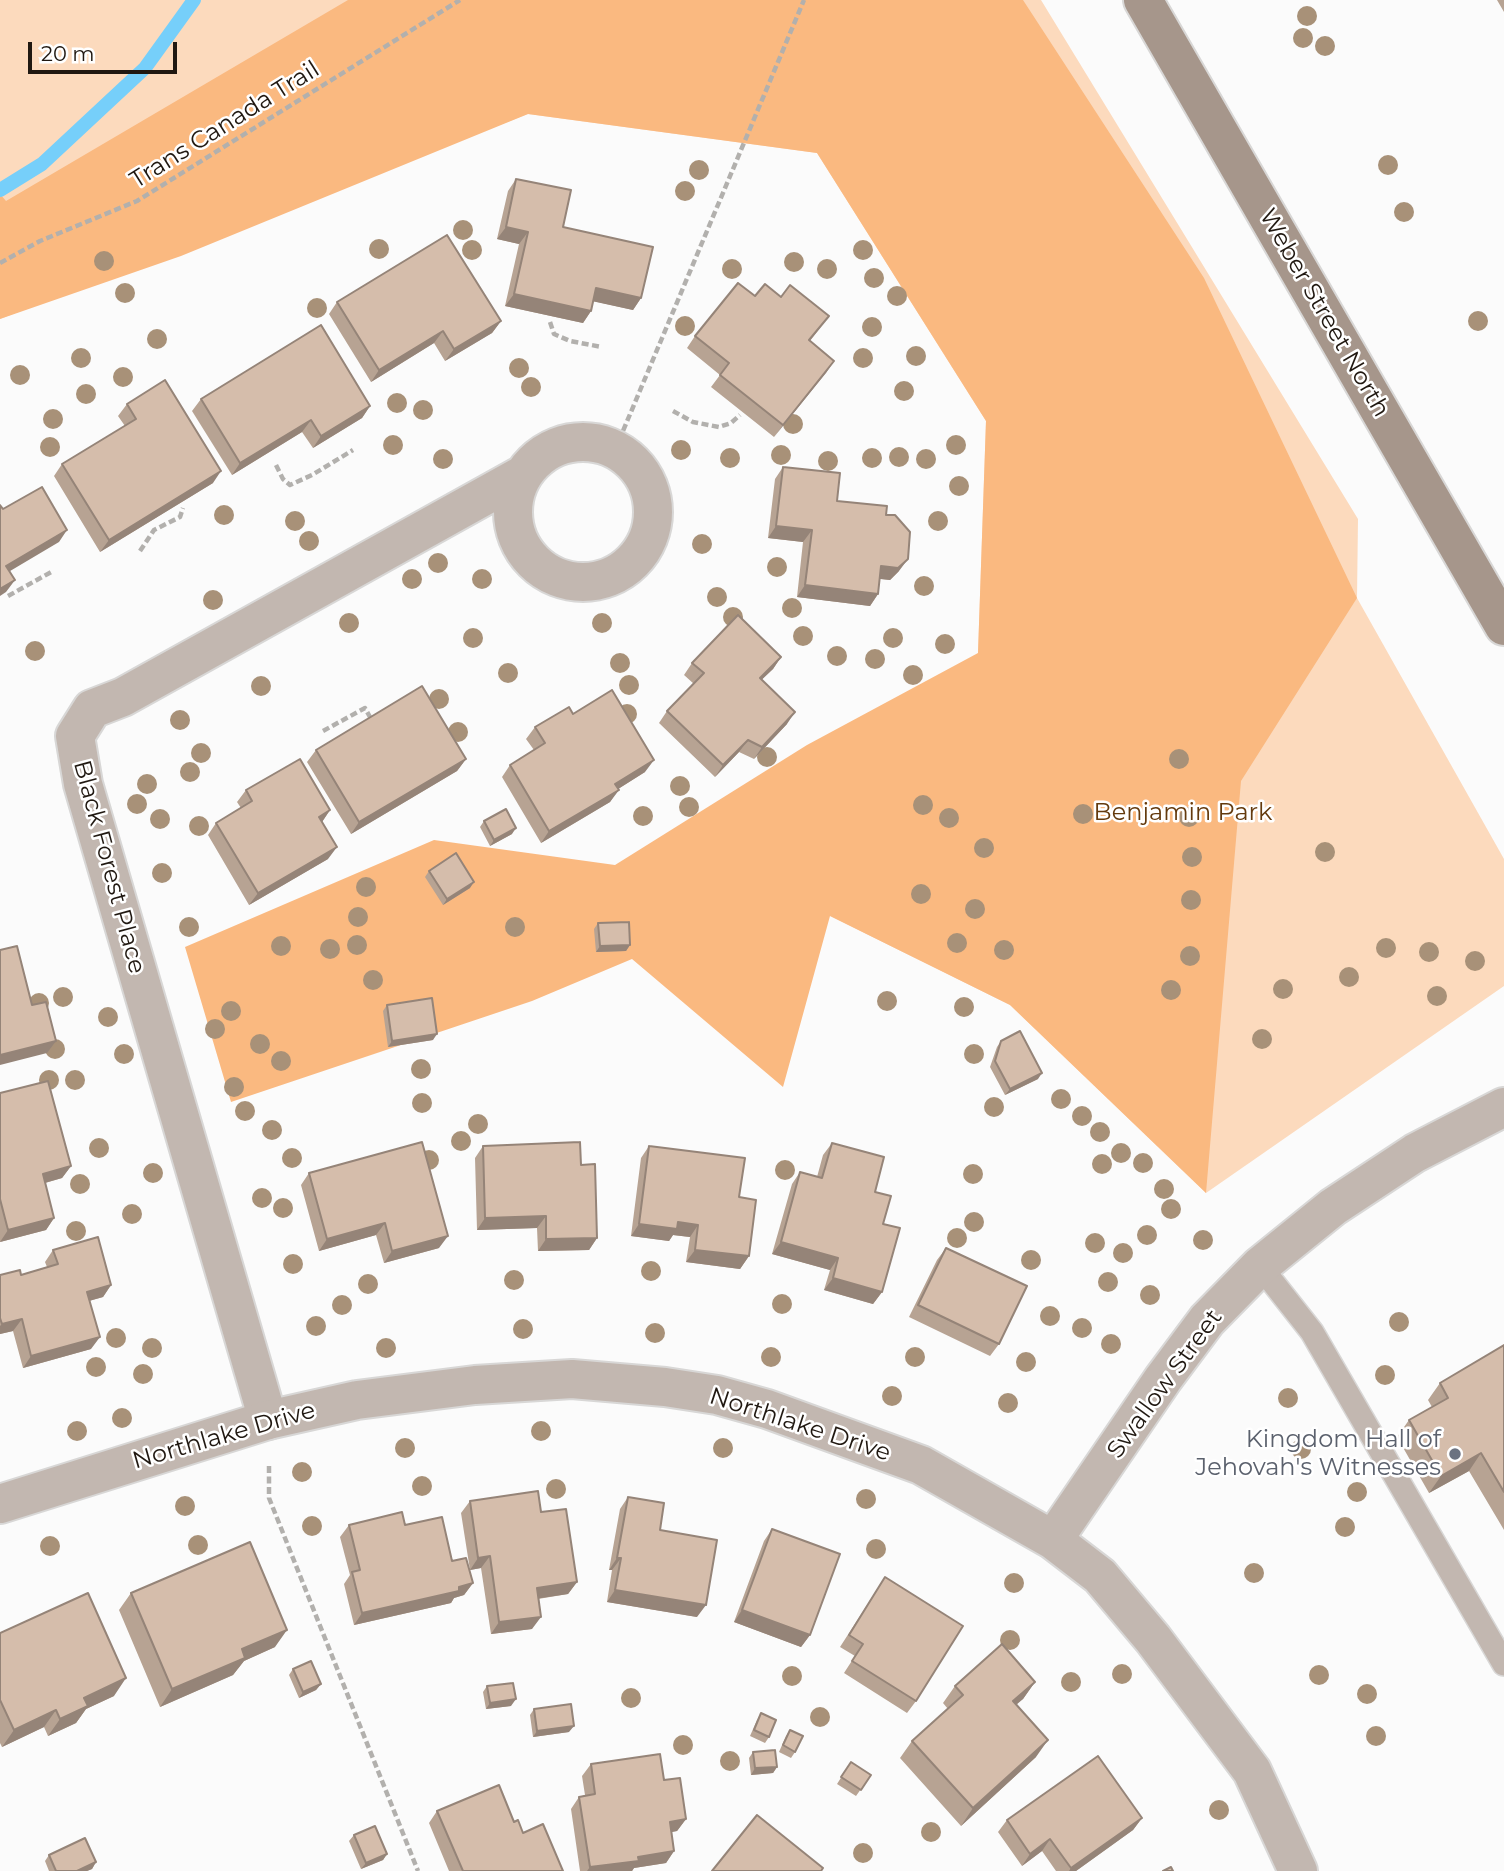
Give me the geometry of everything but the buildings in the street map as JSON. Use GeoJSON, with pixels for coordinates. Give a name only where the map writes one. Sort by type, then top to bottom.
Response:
{"type":"FeatureCollection","features":[{"type":"Feature","properties":{"kind":"main road","name":"Weber Street North"},"geometry":{"type":"LineString","coordinates":[[1143,0],[1504,626]]}},
{"type":"Feature","properties":{"kind":"street","name":"Black Forest Place"},"geometry":{"type":"LineString","coordinates":[[577,441],[602,443],[615,450],[640,470],[649,486],[653,521],[649,538],[636,559],[619,574],[596,583],[566,582],[543,572],[521,548],[513,525],[513,500],[528,466],[548,451],[577,441]]}},
{"type":"Feature","properties":{"kind":"street","name":"Black Forest Place"},"geometry":{"type":"LineString","coordinates":[[268,1420],[83,784],[75,736],[92,709],[123,697],[524,474]]}},
{"type":"Feature","properties":{"kind":"street","name":"Swallow Street"},"geometry":{"type":"LineString","coordinates":[[1053,1540],[1163,1379],[1207,1320],[1260,1266],[1333,1207],[1403,1161],[1504,1107]]}},
{"type":"Feature","properties":{"kind":"street","name":"Northlake Drive"},"geometry":{"type":"LineString","coordinates":[[0,1504],[268,1420],[356,1400],[475,1385],[572,1379],[689,1390],[767,1409],[921,1465],[1053,1540],[1100,1576],[1153,1639],[1252,1771],[1298,1871]]}},
{"type":"Feature","properties":{"kind":"lane"},"geometry":{"type":"LineString","coordinates":[[1260,1266],[1312,1332],[1502,1654]]}},
{"type":"Feature","properties":{"kind":"path","name":"Trans Canada Trail"},"geometry":{"type":"LineString","coordinates":[[0,263],[40,241],[137,201],[460,0]]}},
{"type":"Feature","properties":{"kind":"path"},"geometry":{"type":"LineString","coordinates":[[615,450],[804,0]]}},
{"type":"Feature","properties":{"kind":"path"},"geometry":{"type":"LineString","coordinates":[[550,322],[554,334],[570,341],[601,347]]}},
{"type":"Feature","properties":{"kind":"path"},"geometry":{"type":"LineString","coordinates":[[673,411],[694,422],[719,427],[731,423],[740,415]]}},
{"type":"Feature","properties":{"kind":"path"},"geometry":{"type":"LineString","coordinates":[[276,465],[283,479],[290,485],[353,450]]}},
{"type":"Feature","properties":{"kind":"path"},"geometry":{"type":"LineString","coordinates":[[140,551],[154,530],[180,517],[183,508]]}},
{"type":"Feature","properties":{"kind":"path"},"geometry":{"type":"LineString","coordinates":[[8,596],[53,571]]}},
{"type":"Feature","properties":{"kind":"path"},"geometry":{"type":"LineString","coordinates":[[323,731],[365,708],[370,717]]}},
{"type":"Feature","properties":{"kind":"path"},"geometry":{"type":"LineString","coordinates":[[268,1420],[270,1498],[418,1871]]}},
{"type":"Feature","properties":{"kind":"green space","name":"Benjamin Park"},"geometry":{"type":"Polygon","coordinates":[[[0,0],[1041,0],[1358,519],[1357,598],[1504,859],[1504,986],[1206,1193],[1010,1005],[830,916],[978,653],[986,421],[817,153],[528,114],[0,319],[0,0]]]}},
{"type":"Feature","properties":{"kind":"green space","name":"Benjamin Park"},"geometry":{"type":"Polygon","coordinates":[[[348,0],[1023,0],[1204,278],[1357,598],[1241,781],[1206,1193],[1010,1005],[830,916],[783,1087],[632,959],[532,1001],[231,1102],[185,947],[434,840],[615,865],[807,745],[978,653],[986,421],[817,153],[528,114],[181,256],[0,319],[0,194],[6,201],[348,0]]]}},
{"type":"Feature","properties":{"kind":"waterway"},"geometry":{"type":"LineString","coordinates":[[0,190],[42,164],[145,68],[194,0]]}},
{"type":"Feature","properties":{"kind":"place","name":"Kingdom Hall of Jehovah's Witnesses"},"geometry":{"type":"Point","coordinates":[1455,1454]}}]}
